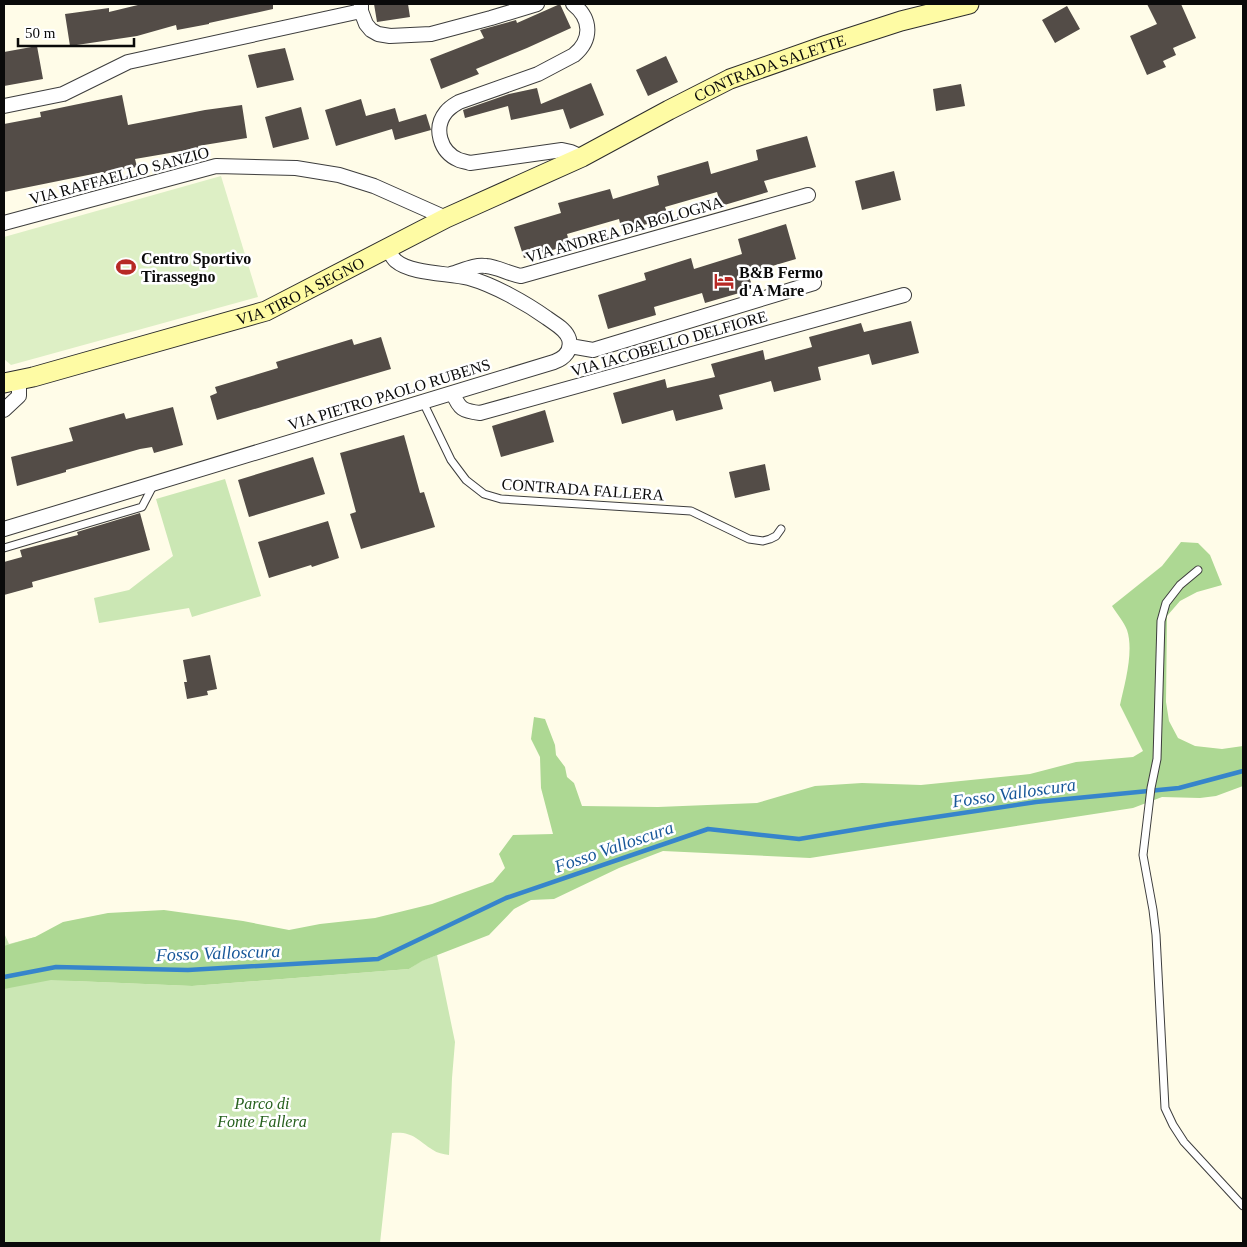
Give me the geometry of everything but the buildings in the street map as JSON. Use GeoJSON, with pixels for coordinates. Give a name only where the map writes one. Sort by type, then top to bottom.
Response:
{"type":"FeatureCollection","features":[{"type":"Feature","properties":{"kind":"main road","name":"CONTRADA SALETTE"},"geometry":{"type":"LineString","coordinates":[[582,157],[730,79],[901,21],[969,4]]}},
{"type":"Feature","properties":{"kind":"main road","name":"VIA TIRO A SEGNO"},"geometry":{"type":"LineString","coordinates":[[11,382],[266,311],[446,218],[582,157]]}},
{"type":"Feature","properties":{"kind":"street"},"geometry":{"type":"LineString","coordinates":[[4,106],[63,94],[128,62],[361,7],[366,24],[371,30],[378,34],[390,36],[431,34],[537,4]]}},
{"type":"Feature","properties":{"kind":"street"},"geometry":{"type":"LineString","coordinates":[[574,4],[586,18],[587,26],[586,41],[578,52],[538,74],[459,102],[447,111],[439,130],[441,142],[450,155],[470,163],[562,150],[582,157]]}},
{"type":"Feature","properties":{"kind":"street","name":"VIA RAFFAELLO SANZIO"},"geometry":{"type":"LineString","coordinates":[[4,224],[216,166],[296,168],[339,175],[374,186],[446,218]]}},
{"type":"Feature","properties":{"kind":"street","name":"VIA ANDREA DA BOLOGNA"},"geometry":{"type":"LineString","coordinates":[[450,274],[475,266],[486,266],[512,275],[521,276],[808,195]]}},
{"type":"Feature","properties":{"kind":"street"},"geometry":{"type":"LineString","coordinates":[[388,248],[395,260],[404,266],[429,272],[450,274],[492,287],[541,314],[564,330],[570,340],[570,346],[593,350],[814,283]]}},
{"type":"Feature","properties":{"kind":"street","name":"VIA IACOBELLO DELFIORE"},"geometry":{"type":"LineString","coordinates":[[453,393],[461,408],[469,412],[480,413],[904,296]]}},
{"type":"Feature","properties":{"kind":"street","name":"VIA PIETRO PAOLO RUBENS"},"geometry":{"type":"LineString","coordinates":[[4,529],[558,360],[566,355],[570,346]]}},
{"type":"Feature","properties":{"kind":"street"},"geometry":{"type":"LineString","coordinates":[[4,410],[19,396],[11,382]]}},
{"type":"Feature","properties":{"kind":"lane","name":"CONTRADA FALLERA"},"geometry":{"type":"LineString","coordinates":[[423,402],[451,460],[466,480],[484,494],[501,499],[692,511],[749,539],[763,541],[776,536],[781,529]]}},
{"type":"Feature","properties":{"kind":"lane"},"geometry":{"type":"LineString","coordinates":[[4,548],[142,506],[154,484]]}},
{"type":"Feature","properties":{"kind":"lane"},"geometry":{"type":"LineString","coordinates":[[1198,570],[1180,585],[1166,603],[1161,621],[1157,759],[1149,801],[1143,855],[1156,935],[1165,1108],[1184,1142],[1243,1206]]}},
{"type":"Feature","properties":{"kind":"green space","name":"Centro Sportivo Tirassegno"},"geometry":{"type":"Polygon","coordinates":[[[221,176],[258,297],[11,365],[4,359],[4,237],[221,176]]]}},
{"type":"Feature","properties":{"kind":"green space"},"geometry":{"type":"Polygon","coordinates":[[[225,479],[261,596],[192,617],[189,608],[99,623],[94,598],[129,590],[173,556],[156,499],[225,479]]]}},
{"type":"Feature","properties":{"kind":"green space"},"geometry":{"type":"Polygon","coordinates":[[[1181,542],[1198,543],[1210,555],[1222,585],[1197,592],[1180,601],[1167,616],[1166,702],[1169,721],[1178,738],[1195,746],[1222,749],[1243,746],[1243,786],[1216,796],[1200,798],[1162,797],[1133,808],[810,858],[663,851],[619,868],[554,899],[531,900],[514,909],[489,935],[422,961],[409,969],[192,986],[51,980],[4,989],[4,946],[35,937],[63,922],[108,913],[164,910],[243,921],[289,930],[320,924],[375,918],[432,904],[493,882],[505,868],[499,854],[513,835],[553,834],[541,788],[540,757],[531,739],[534,717],[545,719],[555,745],[556,755],[565,767],[567,777],[574,783],[582,806],[658,807],[757,803],[815,786],[862,783],[921,785],[1030,774],[1076,762],[1133,757],[1143,751],[1120,705],[1128,667],[1129,638],[1126,627],[1112,606],[1162,566],[1181,542]]]}},
{"type":"Feature","properties":{"kind":"green space","name":"Parco di Fonte Fallera"},"geometry":{"type":"Polygon","coordinates":[[[4,933],[9,944],[35,937],[75,981],[192,986],[409,969],[421,961],[437,955],[455,1042],[449,1155],[435,1151],[405,1133],[392,1133],[380,1243],[4,1243],[4,933]]]}},
{"type":"Feature","properties":{"kind":"waterway","name":"Fosso Valloscura"},"geometry":{"type":"LineString","coordinates":[[4,977],[56,967],[188,970],[378,959],[506,898],[708,829],[799,839],[1036,802],[1179,788],[1243,771]]}},
{"type":"Feature","properties":{"kind":"place","name":"Centro Sportivo Tirassegno"},"geometry":{"type":"Point","coordinates":[126,267]}},
{"type":"Feature","properties":{"kind":"place","name":"B&B Fermo d'A Mare"},"geometry":{"type":"Point","coordinates":[724,281]}}]}
